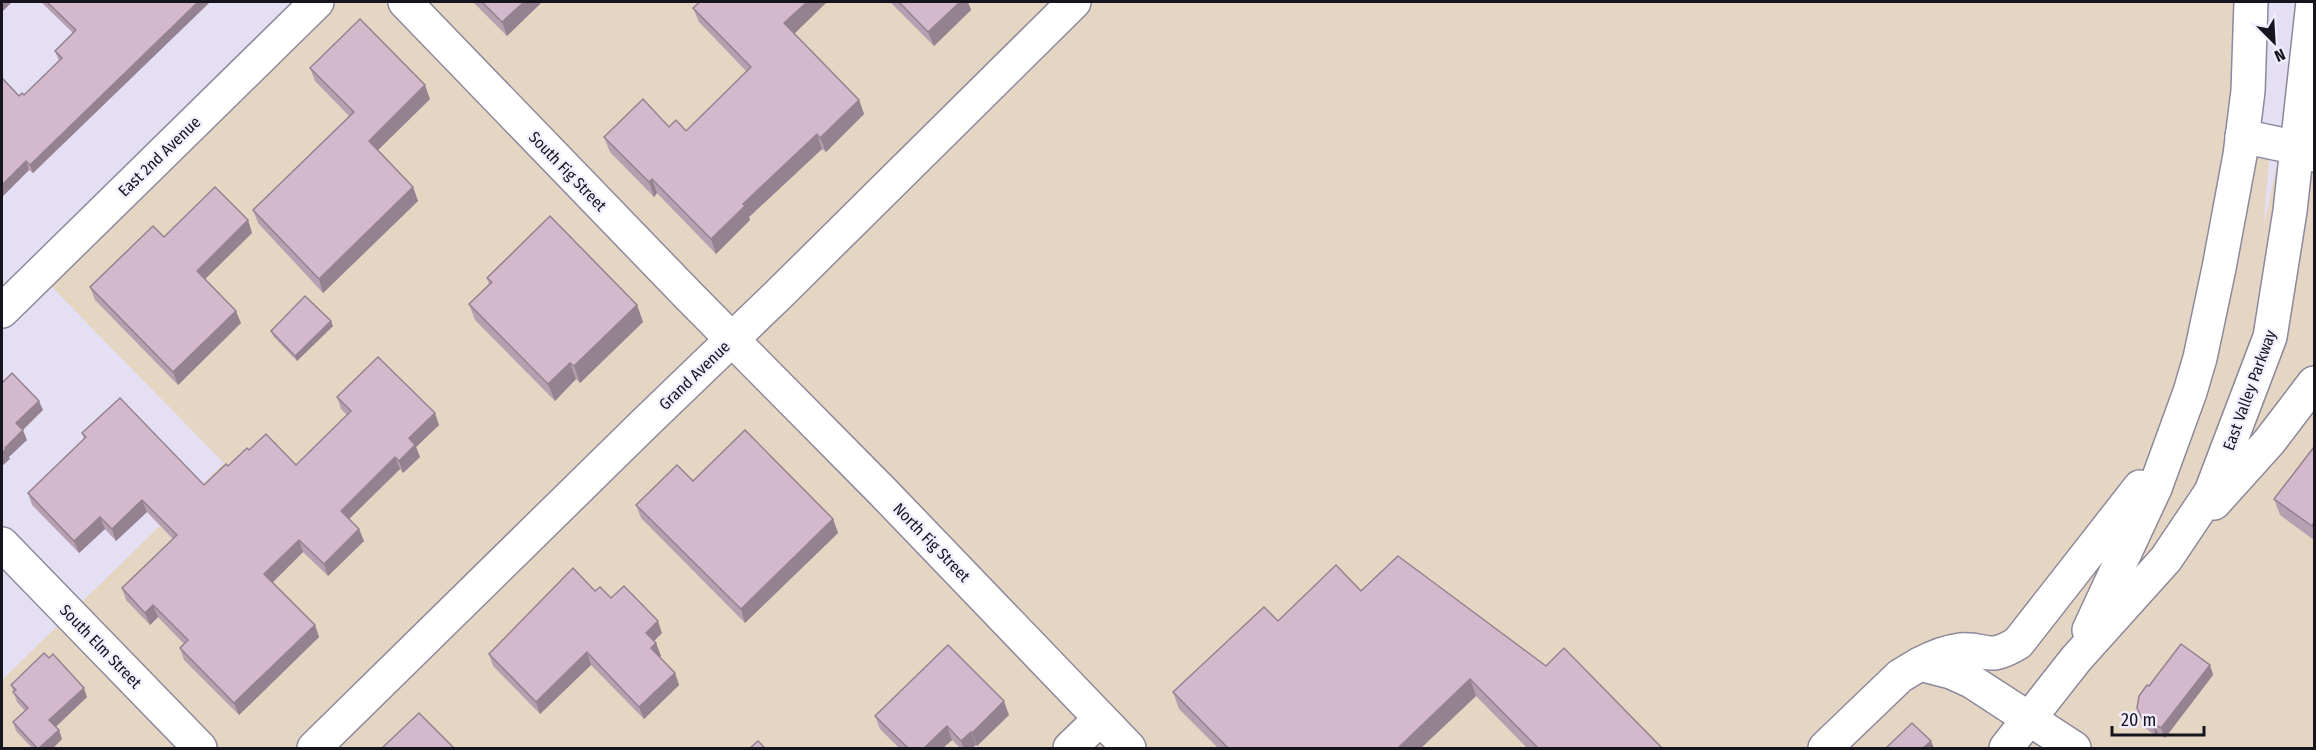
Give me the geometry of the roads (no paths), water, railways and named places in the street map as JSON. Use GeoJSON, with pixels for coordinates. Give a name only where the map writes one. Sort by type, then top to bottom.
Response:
{"type":"FeatureCollection","features":[{"type":"Feature","properties":{"kind":"main road","name":"East 2nd Avenue"},"geometry":{"type":"LineString","coordinates":[[2,311],[317,2]]}},
{"type":"Feature","properties":{"kind":"main road","name":"South Fig Street"},"geometry":{"type":"LineString","coordinates":[[405,2],[690,297],[733,338]]}},
{"type":"Feature","properties":{"kind":"main road","name":"Grand Avenue"},"geometry":{"type":"LineString","coordinates":[[314,748],[1074,2]]}},
{"type":"Feature","properties":{"kind":"main road","name":"East Valley Parkway"},"geometry":{"type":"LineString","coordinates":[[2076,659],[2155,488],[2190,392],[2208,323],[2242,136],[2248,83],[2251,2]]}},
{"type":"Feature","properties":{"kind":"main road","name":"East Valley Parkway"},"geometry":{"type":"LineString","coordinates":[[2006,748],[2076,659],[2166,559],[2183,537],[2211,492],[2270,337],[2286,237],[2306,152],[2313,2]]}},
{"type":"Feature","properties":{"kind":"main road"},"geometry":{"type":"LineString","coordinates":[[2242,136],[2306,152]]}},
{"type":"Feature","properties":{"kind":"main road","name":"North Fig Street"},"geometry":{"type":"LineString","coordinates":[[733,338],[1129,748]]}},
{"type":"Feature","properties":{"kind":"main road"},"geometry":{"type":"LineString","coordinates":[[2183,537],[2269,442],[2314,383]]}},
{"type":"Feature","properties":{"kind":"main road"},"geometry":{"type":"LineString","coordinates":[[1826,748],[1900,676],[1920,664],[1939,654],[1962,650],[1999,654],[2018,643],[2160,462],[2171,444]]}},
{"type":"Feature","properties":{"kind":"main road","name":"South Elm Street"},"geometry":{"type":"LineString","coordinates":[[2,544],[200,748]]}},
{"type":"Feature","properties":{"kind":"main road"},"geometry":{"type":"LineString","coordinates":[[1920,664],[1951,672],[1971,681],[2074,748]]}},
{"type":"Feature","properties":{"kind":"main road"},"geometry":{"type":"LineString","coordinates":[[1070,748],[1100,719]]}}]}
